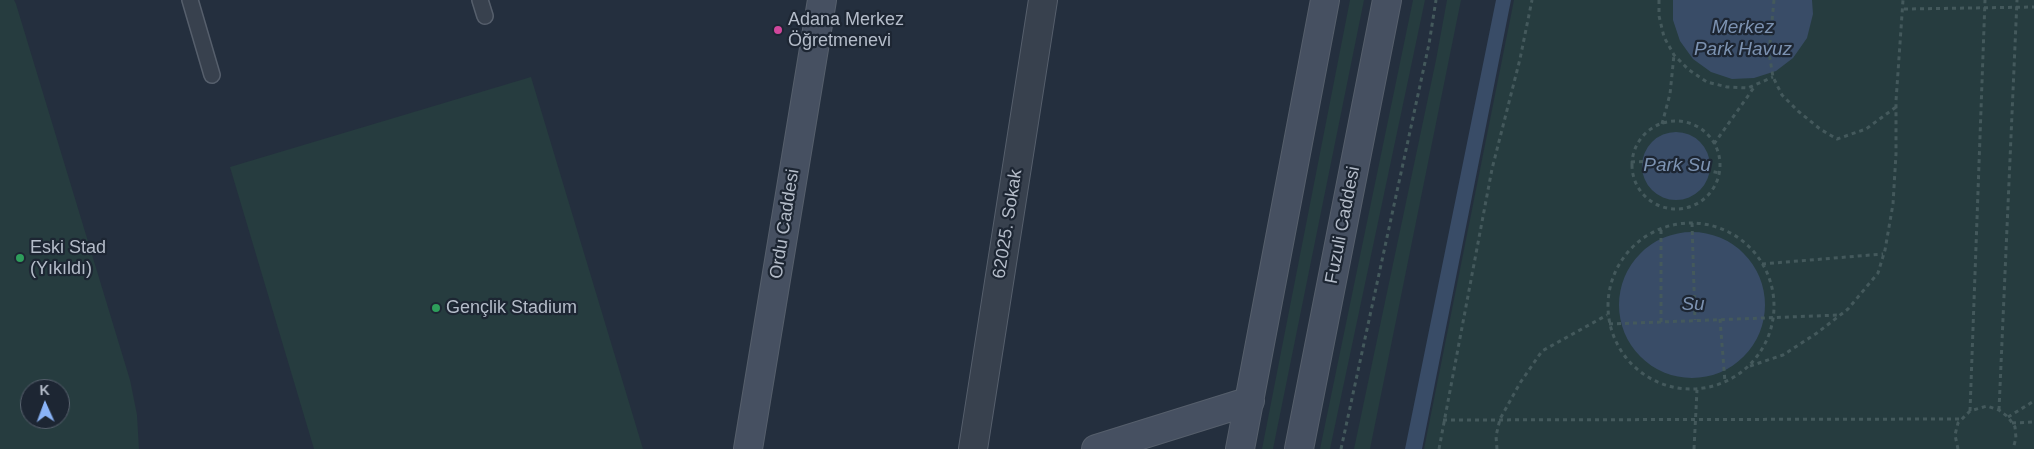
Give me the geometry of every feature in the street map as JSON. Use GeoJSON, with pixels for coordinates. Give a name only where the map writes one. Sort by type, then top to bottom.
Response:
{"type":"FeatureCollection","features":[{"type":"Feature","properties":{"kind":"main road","name":"Ordu Caddesi"},"geometry":{"type":"LineString","coordinates":[[748,449],[822,0]]}},
{"type":"Feature","properties":{"kind":"main road"},"geometry":{"type":"LineString","coordinates":[[1240,449],[1325,0]]}},
{"type":"Feature","properties":{"kind":"main road","name":"Fuzuli Caddesi"},"geometry":{"type":"LineString","coordinates":[[1298,449],[1388,0]]}},
{"type":"Feature","properties":{"kind":"main road"},"geometry":{"type":"LineString","coordinates":[[1096,449],[1250,401]]}},
{"type":"Feature","properties":{"kind":"street","name":"62025. Sokak"},"geometry":{"type":"LineString","coordinates":[[973,449],[1044,0]]}},
{"type":"Feature","properties":{"kind":"lane"},"geometry":{"type":"LineString","coordinates":[[190,0],[212,75]]}},
{"type":"Feature","properties":{"kind":"lane"},"geometry":{"type":"LineString","coordinates":[[480,0],[485,16]]}},
{"type":"Feature","properties":{"kind":"path"},"geometry":{"type":"LineString","coordinates":[[1341,449],[1429,44],[1436,0]]}},
{"type":"Feature","properties":{"kind":"path"},"geometry":{"type":"LineString","coordinates":[[1438,449],[1492,169],[1520,59],[1532,0]]}},
{"type":"Feature","properties":{"kind":"path"},"geometry":{"type":"LineString","coordinates":[[1659,0],[1659,16],[1664,37],[1674,55],[1689,70],[1707,82],[1727,87],[1748,88],[1773,77]]}},
{"type":"Feature","properties":{"kind":"path"},"geometry":{"type":"LineString","coordinates":[[1774,0],[1769,53],[1773,77],[1782,95],[1798,111],[1820,129],[1837,139],[1866,129],[1896,107]]}},
{"type":"Feature","properties":{"kind":"path"},"geometry":{"type":"LineString","coordinates":[[1749,366],[1765,344],[1774,317],[1774,293],[1767,271],[1754,252],[1736,236],[1715,226],[1692,223],[1677,224],[1661,228],[1638,242],[1620,263],[1610,287],[1608,315],[1609,324],[1618,346],[1632,365],[1651,379],[1673,388],[1697,390],[1725,382],[1749,366],[1783,355],[1848,309],[1878,274],[1893,204],[1896,107],[1904,9],[1903,0]]}},
{"type":"Feature","properties":{"kind":"path"},"geometry":{"type":"LineString","coordinates":[[1970,411],[1986,0]]}},
{"type":"Feature","properties":{"kind":"path"},"geometry":{"type":"LineString","coordinates":[[1999,410],[2017,0]]}},
{"type":"Feature","properties":{"kind":"path"},"geometry":{"type":"LineString","coordinates":[[1904,9],[2034,7]]}},
{"type":"Feature","properties":{"kind":"path"},"geometry":{"type":"LineString","coordinates":[[1662,124],[1670,94],[1674,55]]}},
{"type":"Feature","properties":{"kind":"path"},"geometry":{"type":"LineString","coordinates":[[1714,144],[1756,86]]}},
{"type":"Feature","properties":{"kind":"path"},"geometry":{"type":"LineString","coordinates":[[1679,121],[1696,126],[1709,136],[1714,144],[1718,152],[1719,173],[1715,185],[1705,199],[1690,208],[1672,209],[1656,205],[1642,194],[1634,179],[1631,162],[1636,145],[1647,132],[1662,124],[1679,121]]}},
{"type":"Feature","properties":{"kind":"path"},"geometry":{"type":"LineString","coordinates":[[1631,162],[1656,161]]}},
{"type":"Feature","properties":{"kind":"path"},"geometry":{"type":"LineString","coordinates":[[1698,168],[1719,173]]}},
{"type":"Feature","properties":{"kind":"path"},"geometry":{"type":"LineString","coordinates":[[1692,223],[1695,320]]}},
{"type":"Feature","properties":{"kind":"path"},"geometry":{"type":"LineString","coordinates":[[1661,228],[1661,322]]}},
{"type":"Feature","properties":{"kind":"path"},"geometry":{"type":"LineString","coordinates":[[1762,264],[1883,254]]}},
{"type":"Feature","properties":{"kind":"path"},"geometry":{"type":"LineString","coordinates":[[1497,449],[1496,436],[1500,419],[1520,383],[1542,351],[1608,315]]}},
{"type":"Feature","properties":{"kind":"path"},"geometry":{"type":"LineString","coordinates":[[1609,324],[1840,315]]}},
{"type":"Feature","properties":{"kind":"path"},"geometry":{"type":"LineString","coordinates":[[1720,319],[1725,382]]}},
{"type":"Feature","properties":{"kind":"path"},"geometry":{"type":"LineString","coordinates":[[1694,449],[1697,390]]}},
{"type":"Feature","properties":{"kind":"path"},"geometry":{"type":"LineString","coordinates":[[2008,417],[2034,401]]}},
{"type":"Feature","properties":{"kind":"path"},"geometry":{"type":"LineString","coordinates":[[1958,449],[1955,435],[1961,420],[1970,411],[1988,406],[1999,410],[2008,417],[2015,427],[2016,438],[2013,449]]}},
{"type":"Feature","properties":{"kind":"path"},"geometry":{"type":"LineString","coordinates":[[1443,420],[1961,420]]}},
{"type":"Feature","properties":{"kind":"path"},"geometry":{"type":"LineString","coordinates":[[2012,422],[2034,422]]}},
{"type":"Feature","properties":{"kind":"green space"},"geometry":{"type":"Polygon","coordinates":[[[0,0],[14,0],[16,4],[130,380],[137,415],[139,449],[0,449],[0,0]]]}},
{"type":"Feature","properties":{"kind":"green space"},"geometry":{"type":"Polygon","coordinates":[[[1350,0],[1364,0],[1273,449],[1262,449],[1350,0]]]}},
{"type":"Feature","properties":{"kind":"green space"},"geometry":{"type":"Polygon","coordinates":[[[1413,0],[1425,0],[1330,449],[1320,449],[1413,0]]]}},
{"type":"Feature","properties":{"kind":"green space"},"geometry":{"type":"Polygon","coordinates":[[[1447,0],[1461,0],[1370,449],[1354,449],[1436,60],[1447,0]]]}},
{"type":"Feature","properties":{"kind":"green space"},"geometry":{"type":"Polygon","coordinates":[[[1514,0],[2034,0],[2034,449],[1424,449],[1514,0]]]}},
{"type":"Feature","properties":{"kind":"green space","name":"Gençlik Stadium"},"geometry":{"type":"Polygon","coordinates":[[[531,77],[643,449],[314,449],[230,167],[531,77]]]}},
{"type":"Feature","properties":{"kind":"water"},"geometry":{"type":"Polygon","coordinates":[[[1496,0],[1511,0],[1422,449],[1405,449],[1496,0]]]}},
{"type":"Feature","properties":{"kind":"water","name":"Merkez Park Havuz"},"geometry":{"type":"Polygon","coordinates":[[[1673,0],[1812,0],[1813,14],[1807,38],[1793,58],[1776,71],[1754,78],[1732,79],[1711,72],[1693,59],[1680,41],[1673,20],[1673,0]]]}},
{"type":"Feature","properties":{"kind":"water","name":"Park Su"},"geometry":{"type":"Polygon","coordinates":[[[1676,132],[1689,135],[1700,142],[1707,153],[1710,166],[1707,179],[1700,190],[1689,197],[1676,200],[1663,197],[1652,190],[1645,179],[1642,166],[1645,153],[1652,142],[1663,135],[1676,132]]]}},
{"type":"Feature","properties":{"kind":"water","name":"Su"},"geometry":{"type":"Polygon","coordinates":[[[1692,232],[1720,238],[1743,254],[1759,277],[1765,305],[1759,333],[1743,356],[1720,372],[1692,378],[1664,372],[1641,356],[1625,333],[1619,305],[1625,277],[1641,254],[1664,238],[1692,232]]]}},
{"type":"Feature","properties":{"kind":"place","name":"Adana Merkez Öğretmenevi"},"geometry":{"type":"Point","coordinates":[778,30]}},
{"type":"Feature","properties":{"kind":"place","name":"Eski Stad (Yıkıldı)"},"geometry":{"type":"Point","coordinates":[20,258]}},
{"type":"Feature","properties":{"kind":"place","name":"Gençlik Stadium"},"geometry":{"type":"Point","coordinates":[436,308]}}]}
